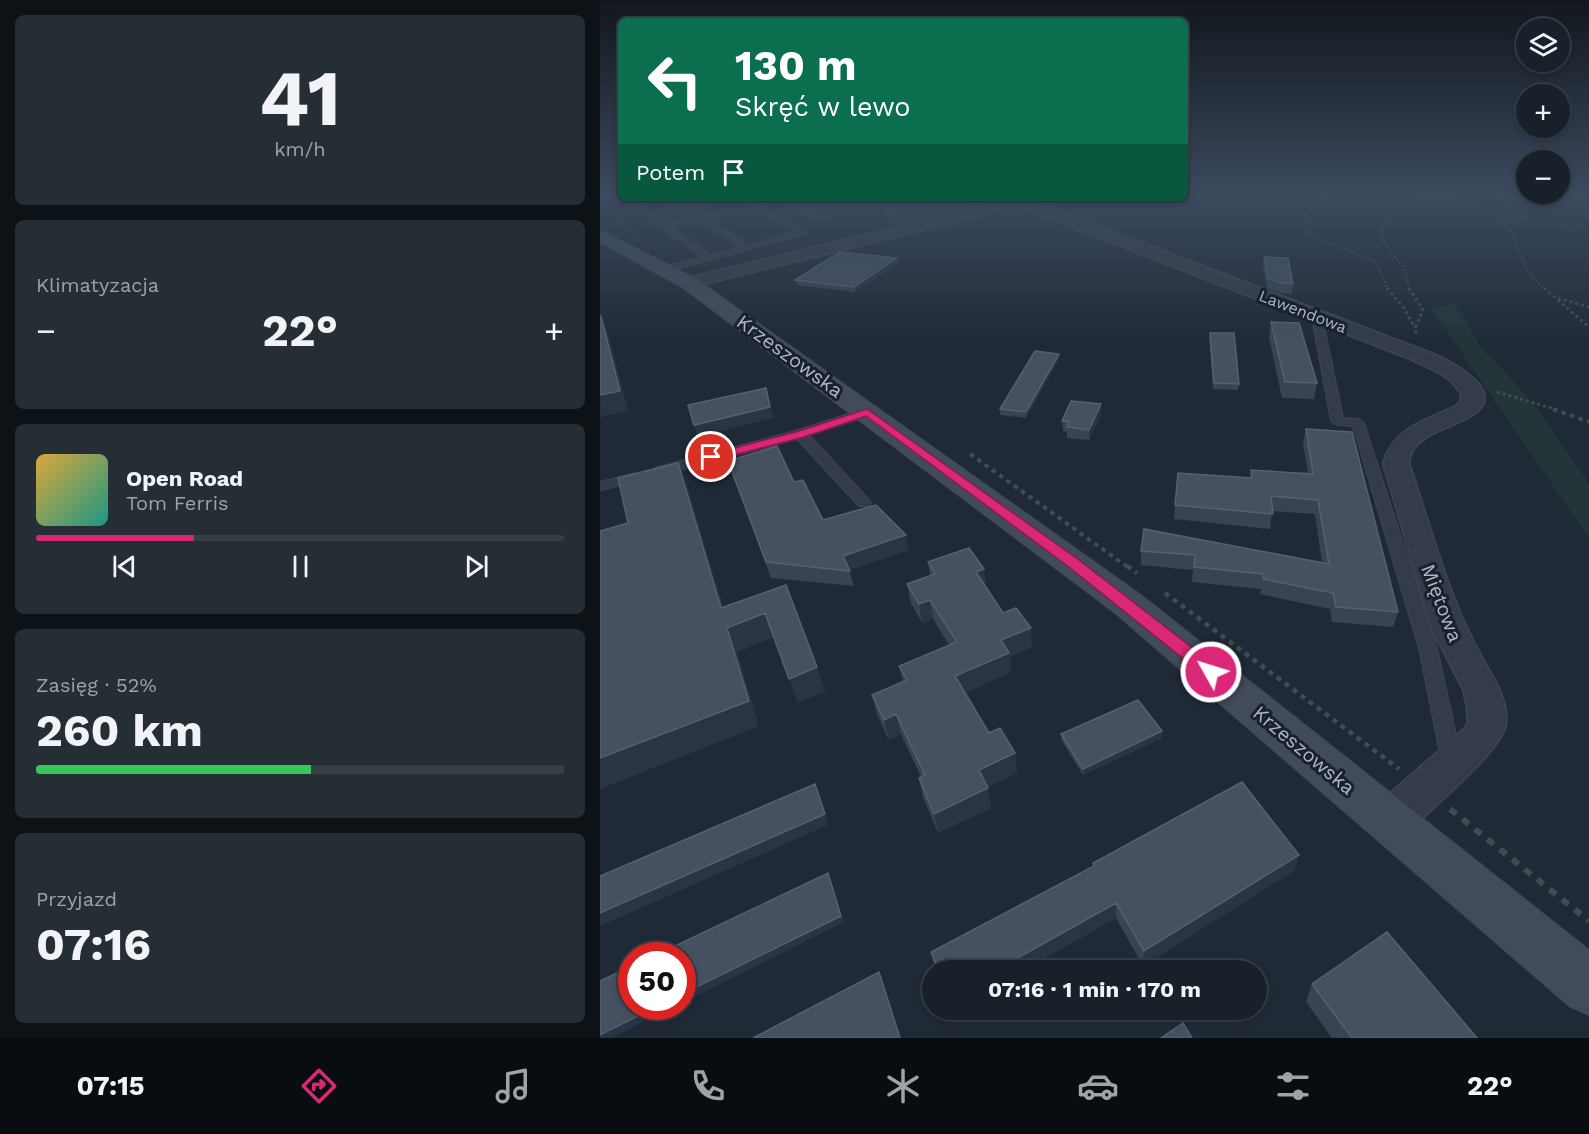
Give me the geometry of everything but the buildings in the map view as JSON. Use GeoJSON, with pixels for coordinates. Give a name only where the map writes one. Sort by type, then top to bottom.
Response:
{"type":"FeatureCollection","features":[{"type":"Feature","properties":{"kind":"main road","name":"Krzeszowska"},"geometry":{"type":"LineString","coordinates":[[618,244],[689,283],[1128,604],[1589,986]]}},
{"type":"Feature","properties":{"kind":"street"},"geometry":{"type":"LineString","coordinates":[[689,283],[846,244]]}},
{"type":"Feature","properties":{"kind":"street","name":"Lawendowa"},"geometry":{"type":"LineString","coordinates":[[1131,244],[1415,354],[1451,370],[1467,384]]}},
{"type":"Feature","properties":{"kind":"street","name":"Miętowa"},"geometry":{"type":"LineString","coordinates":[[1389,821],[1477,741],[1487,725],[1486,707],[1481,689],[1449,629],[1396,463],[1397,452],[1408,439],[1468,408],[1473,396],[1467,384]]}},
{"type":"Feature","properties":{"kind":"lane"},"geometry":{"type":"LineString","coordinates":[[691,244],[709,257]]}},
{"type":"Feature","properties":{"kind":"lane"},"geometry":{"type":"LineString","coordinates":[[666,269],[759,244]]}},
{"type":"Feature","properties":{"kind":"lane"},"geometry":{"type":"LineString","coordinates":[[1317,317],[1337,421],[1358,423],[1428,648],[1452,765]]}},
{"type":"Feature","properties":{"kind":"lane"},"geometry":{"type":"LineString","coordinates":[[600,486],[800,434],[867,412]]}},
{"type":"Feature","properties":{"kind":"lane"},"geometry":{"type":"LineString","coordinates":[[800,434],[864,502]]}},
{"type":"Feature","properties":{"kind":"path"},"geometry":{"type":"LineString","coordinates":[[1332,244],[1376,262],[1386,286],[1404,308],[1415,329],[1420,348],[1415,354]]}},
{"type":"Feature","properties":{"kind":"path"},"geometry":{"type":"LineString","coordinates":[[1388,244],[1405,272],[1407,282],[1423,310],[1415,329]]}},
{"type":"Feature","properties":{"kind":"path"},"geometry":{"type":"LineString","coordinates":[[1516,244],[1528,271],[1589,327]]}},
{"type":"Feature","properties":{"kind":"path"},"geometry":{"type":"LineString","coordinates":[[1557,298],[1589,307]]}},
{"type":"Feature","properties":{"kind":"path"},"geometry":{"type":"LineString","coordinates":[[1467,384],[1525,399],[1589,422]]}},
{"type":"Feature","properties":{"kind":"green space"},"geometry":{"type":"Polygon","coordinates":[[[1455,304],[1479,344],[1535,405],[1589,484],[1589,538],[1431,308],[1455,304]]]}},
{"type":"Feature","properties":{"kind":"route"},"geometry":{"type":"LineString","coordinates":[[711,457],[800,434],[867,412],[1074,563],[1211,672]]}}]}
